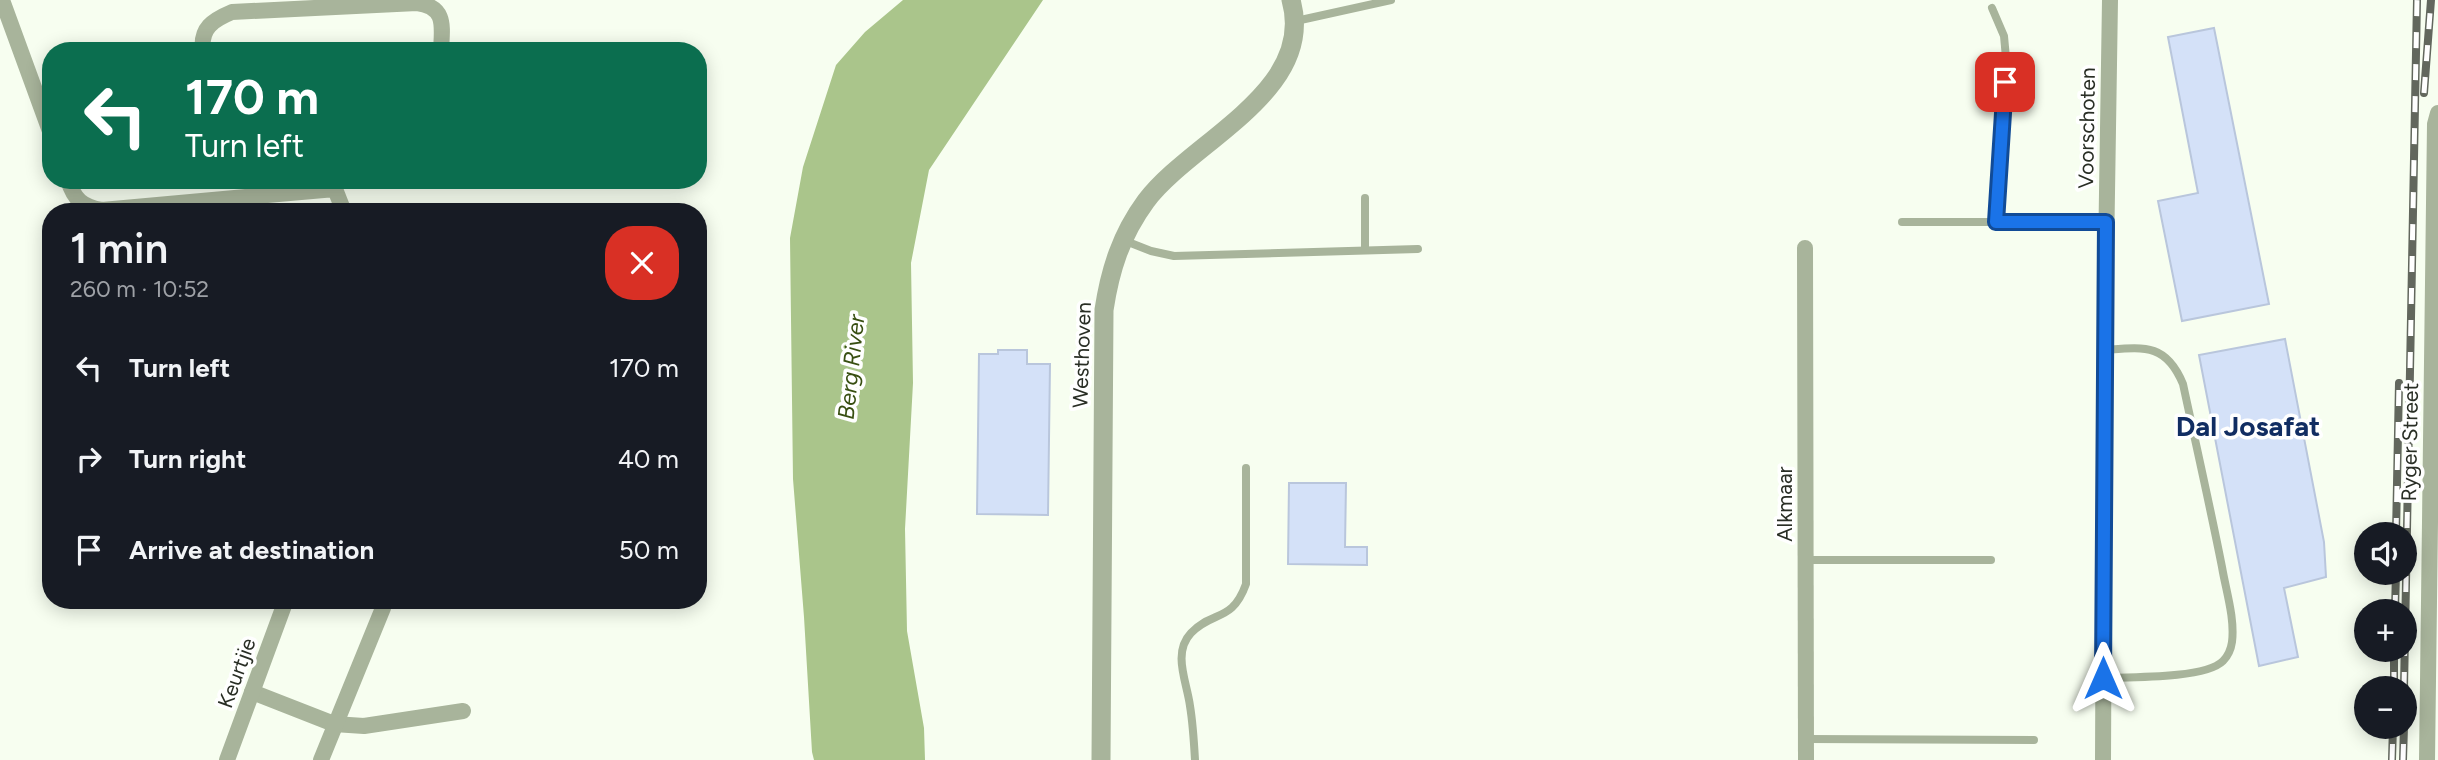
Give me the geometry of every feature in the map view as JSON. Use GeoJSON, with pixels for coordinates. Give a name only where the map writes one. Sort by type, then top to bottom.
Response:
{"type":"FeatureCollection","features":[{"type":"Feature","properties":{"kind":"street"},"geometry":{"type":"LineString","coordinates":[[2,0],[42,109]]}},
{"type":"Feature","properties":{"kind":"street"},"geometry":{"type":"LineString","coordinates":[[1292,0],[1296,22]]}},
{"type":"Feature","properties":{"kind":"street","name":"Voorschoten"},"geometry":{"type":"LineString","coordinates":[[2103,760],[2110,0]]}},
{"type":"Feature","properties":{"kind":"street"},"geometry":{"type":"LineString","coordinates":[[202,42],[205,29],[215,19],[232,12],[417,3],[429,4],[436,9],[441,18],[441,42]]}},
{"type":"Feature","properties":{"kind":"street","name":"Westhoven"},"geometry":{"type":"LineString","coordinates":[[1101,760],[1104,310],[1109,277],[1123,240],[1145,202],[1162,182],[1258,99],[1275,80],[1286,62],[1296,22]]}},
{"type":"Feature","properties":{"kind":"street","name":"Ryger Street"},"geometry":{"type":"LineString","coordinates":[[2427,760],[2434,567],[2437,119]]}},
{"type":"Feature","properties":{"kind":"street"},"geometry":{"type":"LineString","coordinates":[[168,203],[299,189]]}},
{"type":"Feature","properties":{"kind":"street","name":"Alkmaar"},"geometry":{"type":"LineString","coordinates":[[1805,248],[1807,760]]}},
{"type":"Feature","properties":{"kind":"street","name":"Keurtjie"},"geometry":{"type":"LineString","coordinates":[[227,760],[283,609]]}},
{"type":"Feature","properties":{"kind":"street"},"geometry":{"type":"LineString","coordinates":[[321,760],[383,609]]}},
{"type":"Feature","properties":{"kind":"street"},"geometry":{"type":"LineString","coordinates":[[252,692],[334,724],[364,726],[463,711]]}},
{"type":"Feature","properties":{"kind":"lane"},"geometry":{"type":"LineString","coordinates":[[1296,22],[1391,0]]}},
{"type":"Feature","properties":{"kind":"lane"},"geometry":{"type":"LineString","coordinates":[[1992,8],[2004,36],[2006,58],[1996,222]]}},
{"type":"Feature","properties":{"kind":"lane"},"geometry":{"type":"LineString","coordinates":[[1365,198],[1365,250]]}},
{"type":"Feature","properties":{"kind":"lane"},"geometry":{"type":"LineString","coordinates":[[1902,222],[2106,222]]}},
{"type":"Feature","properties":{"kind":"lane"},"geometry":{"type":"LineString","coordinates":[[1123,240],[1151,251],[1174,256],[1418,249]]}},
{"type":"Feature","properties":{"kind":"lane"},"geometry":{"type":"LineString","coordinates":[[2103,678],[2180,674],[2206,669],[2221,663],[2229,653],[2232,642],[2231,618],[2218,547],[2183,384],[2176,367],[2166,356],[2153,350],[2105,350]]}},
{"type":"Feature","properties":{"kind":"lane"},"geometry":{"type":"LineString","coordinates":[[1195,760],[1190,703],[1181,662],[1184,644],[1192,632],[1233,608],[1246,583],[1246,468]]}},
{"type":"Feature","properties":{"kind":"lane"},"geometry":{"type":"LineString","coordinates":[[1806,560],[1991,561]]}},
{"type":"Feature","properties":{"kind":"lane"},"geometry":{"type":"LineString","coordinates":[[1807,739],[2034,740]]}},
{"type":"Feature","properties":{"kind":"water","name":"Berg River"},"geometry":{"type":"Polygon","coordinates":[[[903,0],[1043,0],[929,170],[911,263],[913,383],[905,529],[907,631],[924,728],[925,760],[814,760],[793,479],[790,238],[803,167],[836,65],[865,32],[903,0]]]}},
{"type":"Feature","properties":{"kind":"building"},"geometry":{"type":"Polygon","coordinates":[[[2214,28],[2269,304],[2182,321],[2158,201],[2198,193],[2168,37],[2214,28]]]}},
{"type":"Feature","properties":{"kind":"building"},"geometry":{"type":"Polygon","coordinates":[[[2285,339],[2324,542],[2326,577],[2284,588],[2298,657],[2259,666],[2199,355],[2285,339]]]}},
{"type":"Feature","properties":{"kind":"building"},"geometry":{"type":"Polygon","coordinates":[[[998,350],[1027,350],[1027,364],[1050,364],[1048,515],[977,514],[979,354],[998,354],[998,350]]]}},
{"type":"Feature","properties":{"kind":"building"},"geometry":{"type":"Polygon","coordinates":[[[1289,483],[1346,483],[1345,547],[1367,547],[1367,565],[1288,564],[1289,483]]]}},
{"type":"Feature","properties":{"kind":"railway"},"geometry":{"type":"LineString","coordinates":[[2404,676],[2417,0]]}},
{"type":"Feature","properties":{"kind":"railway"},"geometry":{"type":"LineString","coordinates":[[2424,93],[2431,0]]}},
{"type":"Feature","properties":{"kind":"railway"},"geometry":{"type":"LineString","coordinates":[[2396,522],[2399,383]]}},
{"type":"Feature","properties":{"kind":"railway"},"geometry":{"type":"LineString","coordinates":[[2395,599],[2396,585]]}},
{"type":"Feature","properties":{"kind":"railway"},"geometry":{"type":"LineString","coordinates":[[2394,662],[2394,676]]}},
{"type":"Feature","properties":{"kind":"railway"},"geometry":{"type":"LineString","coordinates":[[2392,760],[2393,739]]}},
{"type":"Feature","properties":{"kind":"railway"},"geometry":{"type":"LineString","coordinates":[[2403,760],[2404,739]]}},
{"type":"Feature","properties":{"kind":"district","name":"Dal Josafat"},"geometry":{"type":"Point","coordinates":[2248,426]}},
{"type":"Feature","properties":{"kind":"route"},"geometry":{"type":"LineString","coordinates":[[2005,82],[1996,222],[2106,222],[2103,678]]}}]}
